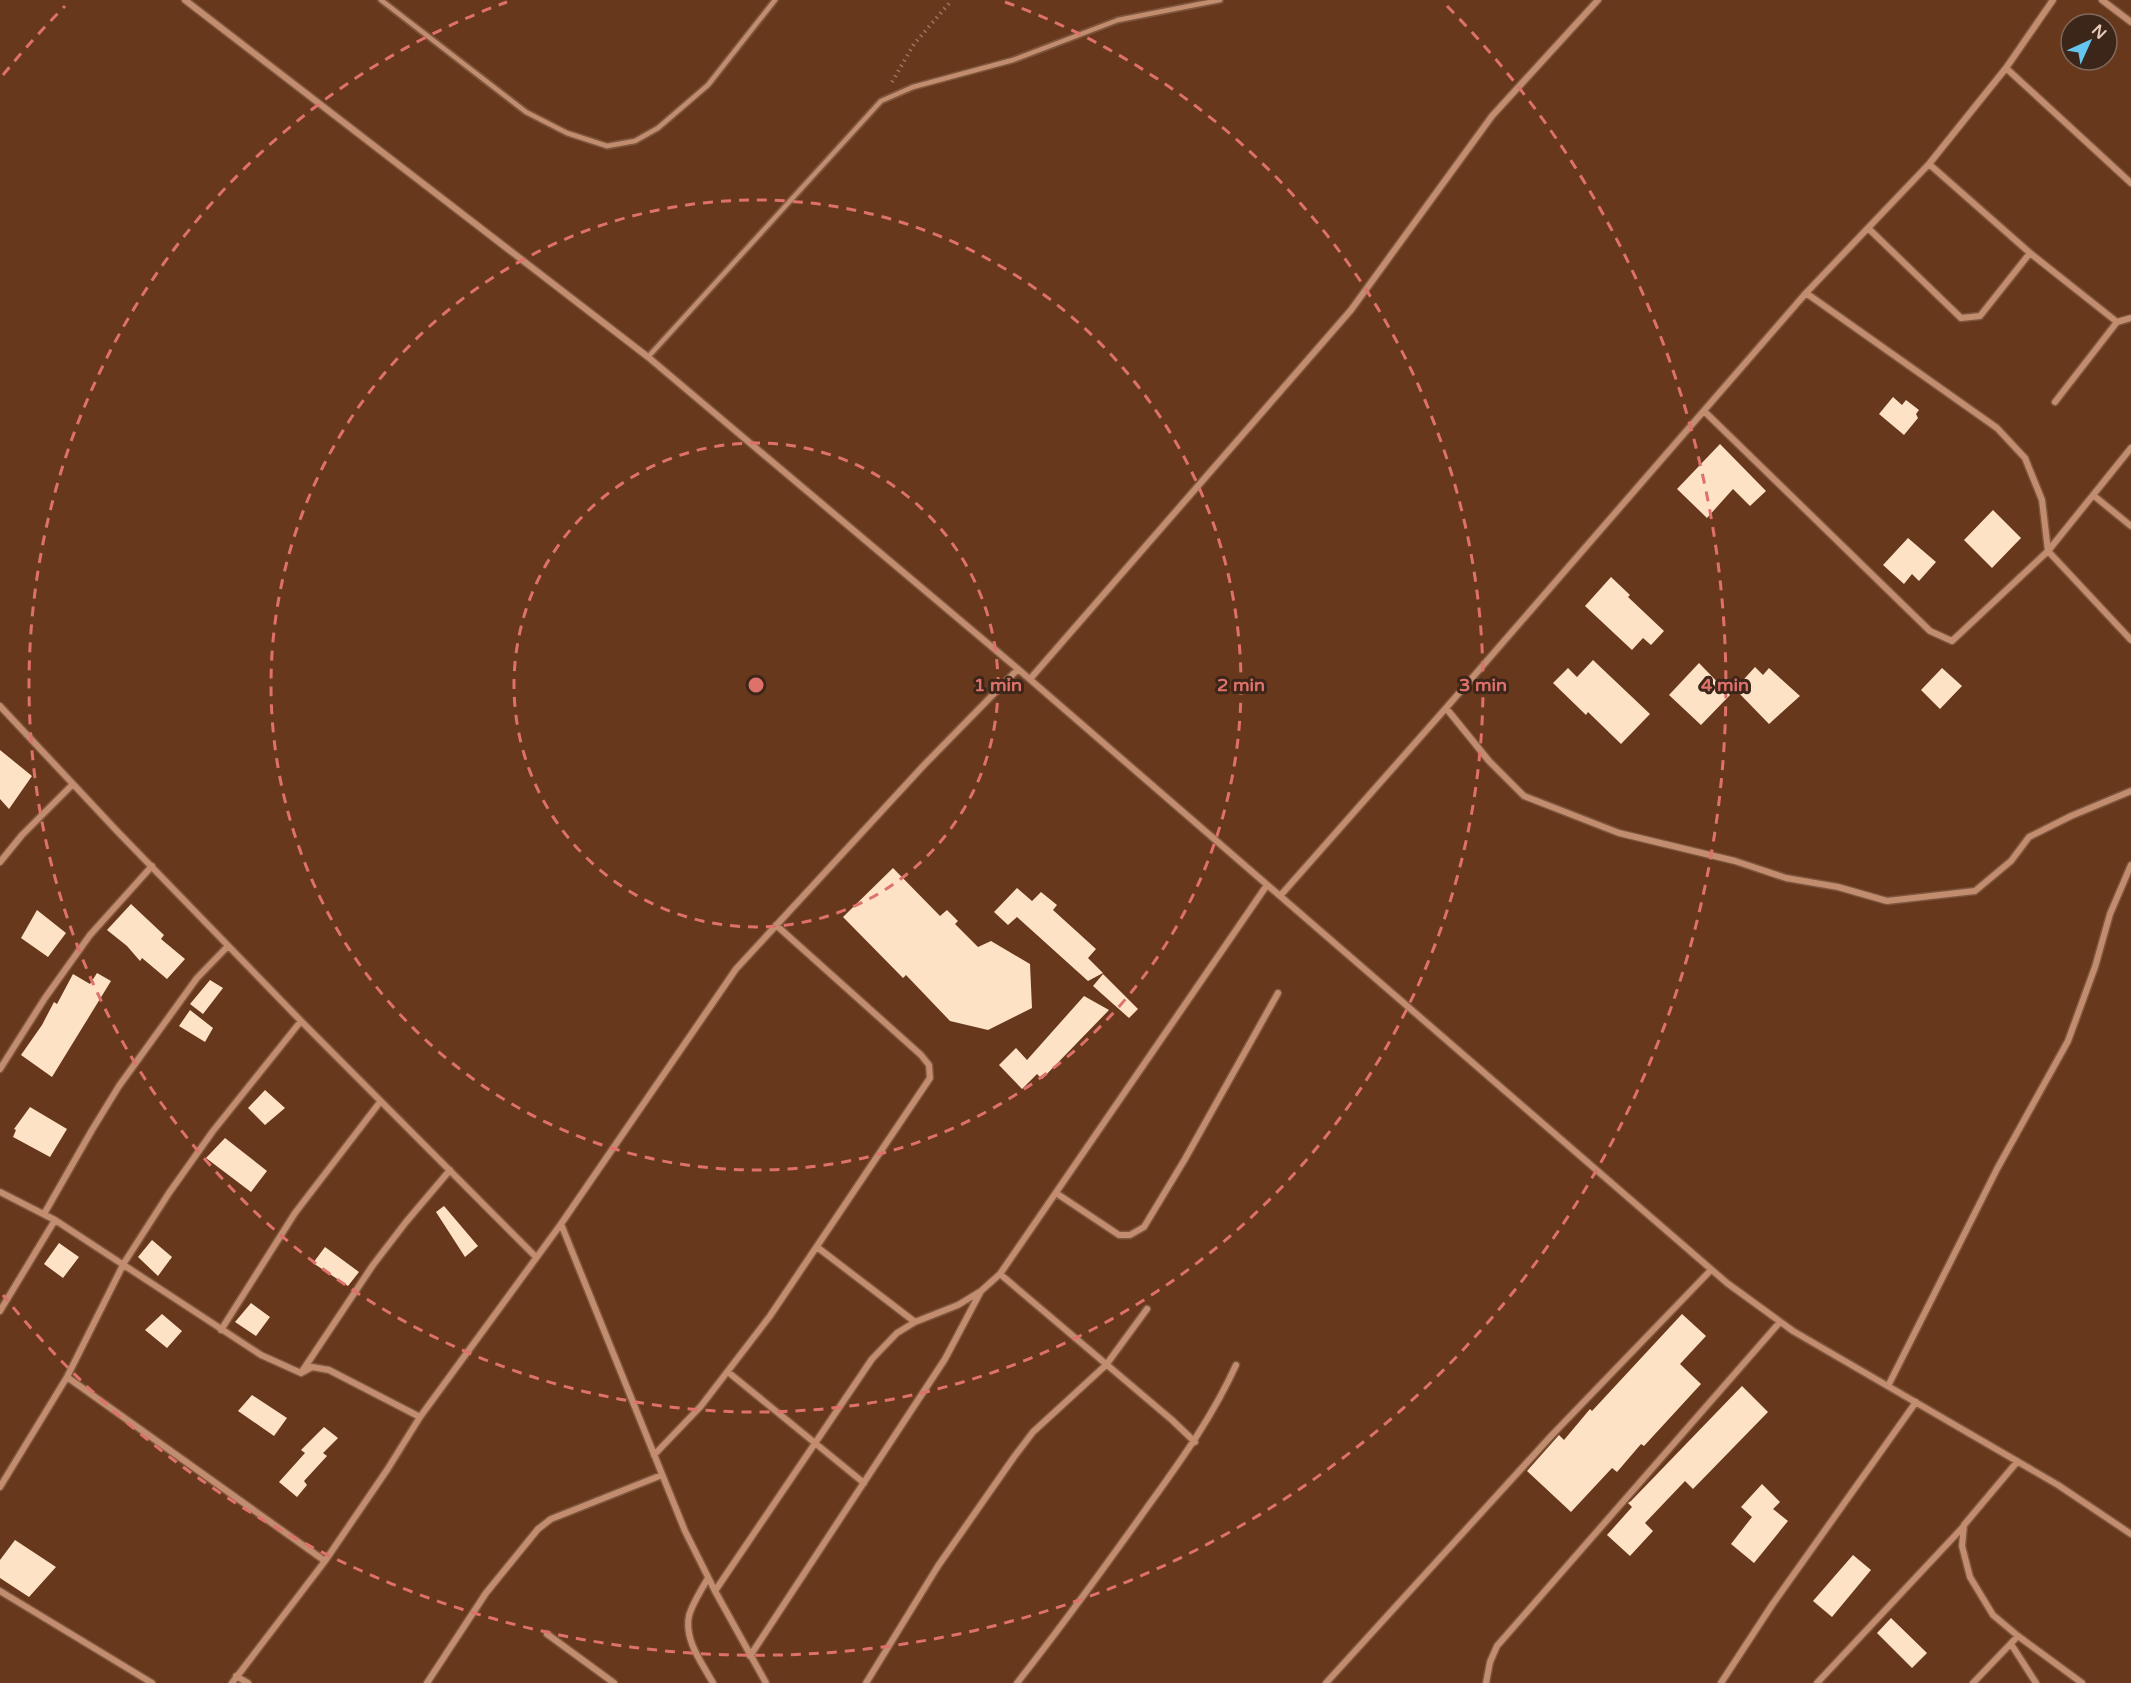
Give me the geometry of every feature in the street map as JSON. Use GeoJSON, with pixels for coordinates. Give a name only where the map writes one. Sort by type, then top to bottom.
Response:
{"type":"FeatureCollection","features":[{"type":"Feature","properties":{"kind":"street"},"geometry":{"type":"LineString","coordinates":[[184,0],[648,357],[1018,669],[1711,1270],[1780,1322],[2058,1485],[2131,1534]]}},
{"type":"Feature","properties":{"kind":"street"},"geometry":{"type":"LineString","coordinates":[[1030,680],[1351,310],[1492,116],[1598,0]]}},
{"type":"Feature","properties":{"kind":"street"},"geometry":{"type":"LineString","coordinates":[[1280,896],[1806,293],[1929,164],[2006,68],[2053,0]]}},
{"type":"Feature","properties":{"kind":"street"},"geometry":{"type":"LineString","coordinates":[[2102,0],[2131,22]]}},
{"type":"Feature","properties":{"kind":"street"},"geometry":{"type":"LineString","coordinates":[[2006,68],[2131,183]]}},
{"type":"Feature","properties":{"kind":"street"},"geometry":{"type":"LineString","coordinates":[[1929,164],[2030,253],[2117,322]]}},
{"type":"Feature","properties":{"kind":"street"},"geometry":{"type":"LineString","coordinates":[[1868,228],[1961,318],[1980,316],[2030,253]]}},
{"type":"Feature","properties":{"kind":"street"},"geometry":{"type":"LineString","coordinates":[[1806,293],[1997,428],[2025,458],[2042,500],[2048,551],[2131,640]]}},
{"type":"Feature","properties":{"kind":"street"},"geometry":{"type":"LineString","coordinates":[[2055,402],[2117,322],[2131,318]]}},
{"type":"Feature","properties":{"kind":"street"},"geometry":{"type":"LineString","coordinates":[[1704,411],[1930,631],[1952,641],[2048,551],[2131,448]]}},
{"type":"Feature","properties":{"kind":"street"},"geometry":{"type":"LineString","coordinates":[[2092,495],[2131,526]]}},
{"type":"Feature","properties":{"kind":"street"},"geometry":{"type":"LineString","coordinates":[[232,1683],[325,1561],[420,1417],[561,1224],[736,969],[925,764],[1018,669]]}},
{"type":"Feature","properties":{"kind":"street"},"geometry":{"type":"LineString","coordinates":[[0,706],[228,946],[536,1257]]}},
{"type":"Feature","properties":{"kind":"street"},"geometry":{"type":"LineString","coordinates":[[1446,708],[1489,761],[1524,796],[1619,833],[1735,861],[1786,878],[1838,887],[1887,901],[1976,891],[2011,861],[2030,837],[2071,816],[2131,791]]}},
{"type":"Feature","properties":{"kind":"street"},"geometry":{"type":"LineString","coordinates":[[0,862],[22,835],[74,784]]}},
{"type":"Feature","properties":{"kind":"street"},"geometry":{"type":"LineString","coordinates":[[1888,1386],[1997,1169],[2068,1041],[2095,967],[2110,914],[2131,865]]}},
{"type":"Feature","properties":{"kind":"street"},"geometry":{"type":"LineString","coordinates":[[0,1069],[45,998],[90,935],[152,866]]}},
{"type":"Feature","properties":{"kind":"street"},"geometry":{"type":"LineString","coordinates":[[715,1591],[872,1359],[897,1333],[915,1322],[958,1305],[981,1291],[1000,1274],[1267,885]]}},
{"type":"Feature","properties":{"kind":"street"},"geometry":{"type":"LineString","coordinates":[[654,1455],[701,1406],[770,1316],[930,1078],[929,1065],[921,1055],[776,925]]}},
{"type":"Feature","properties":{"kind":"street"},"geometry":{"type":"LineString","coordinates":[[44,1214],[120,1086],[197,978],[228,946]]}},
{"type":"Feature","properties":{"kind":"street"},"geometry":{"type":"LineString","coordinates":[[1056,1193],[1119,1235],[1130,1235],[1144,1227],[1278,993]]}},
{"type":"Feature","properties":{"kind":"street"},"geometry":{"type":"LineString","coordinates":[[0,1487],[67,1377],[124,1263],[191,1161],[301,1021]]}},
{"type":"Feature","properties":{"kind":"street"},"geometry":{"type":"LineString","coordinates":[[221,1330],[295,1213],[380,1102]]}},
{"type":"Feature","properties":{"kind":"street"},"geometry":{"type":"LineString","coordinates":[[301,1373],[373,1265],[450,1170]]}},
{"type":"Feature","properties":{"kind":"street"},"geometry":{"type":"LineString","coordinates":[[0,1192],[55,1220],[124,1263],[261,1355],[301,1373]]}},
{"type":"Feature","properties":{"kind":"street"},"geometry":{"type":"LineString","coordinates":[[0,1311],[55,1220]]}},
{"type":"Feature","properties":{"kind":"street"},"geometry":{"type":"LineString","coordinates":[[561,1224],[686,1531],[708,1578],[766,1683]]}},
{"type":"Feature","properties":{"kind":"street"},"geometry":{"type":"LineString","coordinates":[[817,1247],[915,1322]]}},
{"type":"Feature","properties":{"kind":"street"},"geometry":{"type":"LineString","coordinates":[[1326,1683],[1552,1434],[1711,1270]]}},
{"type":"Feature","properties":{"kind":"street"},"geometry":{"type":"LineString","coordinates":[[1000,1274],[1195,1442]]}},
{"type":"Feature","properties":{"kind":"street"},"geometry":{"type":"LineString","coordinates":[[750,1656],[945,1359],[981,1291]]}},
{"type":"Feature","properties":{"kind":"street"},"geometry":{"type":"LineString","coordinates":[[866,1683],[938,1566],[1014,1457],[1033,1432],[1106,1365],[1147,1309]]}},
{"type":"Feature","properties":{"kind":"street"},"geometry":{"type":"LineString","coordinates":[[1486,1683],[1490,1662],[1497,1646],[1780,1322]]}},
{"type":"Feature","properties":{"kind":"street"},"geometry":{"type":"LineString","coordinates":[[1017,1683],[1080,1603],[1195,1442],[1220,1401],[1236,1365]]}},
{"type":"Feature","properties":{"kind":"street"},"geometry":{"type":"LineString","coordinates":[[301,1373],[312,1367],[329,1370],[420,1417]]}},
{"type":"Feature","properties":{"kind":"street"},"geometry":{"type":"LineString","coordinates":[[728,1372],[814,1445],[864,1483]]}},
{"type":"Feature","properties":{"kind":"street"},"geometry":{"type":"LineString","coordinates":[[67,1377],[325,1561]]}},
{"type":"Feature","properties":{"kind":"street"},"geometry":{"type":"LineString","coordinates":[[1721,1683],[1777,1599],[1916,1402]]}},
{"type":"Feature","properties":{"kind":"street"},"geometry":{"type":"LineString","coordinates":[[1817,1683],[1964,1525],[2018,1462]]}},
{"type":"Feature","properties":{"kind":"street"},"geometry":{"type":"LineString","coordinates":[[427,1683],[486,1593],[538,1528],[551,1520],[662,1475]]}},
{"type":"Feature","properties":{"kind":"street"},"geometry":{"type":"LineString","coordinates":[[1964,1525],[1962,1546],[1970,1577],[1993,1615],[2082,1683]]}},
{"type":"Feature","properties":{"kind":"street"},"geometry":{"type":"LineString","coordinates":[[708,1578],[689,1616],[689,1628],[693,1645],[713,1683]]}},
{"type":"Feature","properties":{"kind":"street"},"geometry":{"type":"LineString","coordinates":[[0,1591],[152,1683]]}},
{"type":"Feature","properties":{"kind":"street"},"geometry":{"type":"LineString","coordinates":[[547,1634],[614,1683]]}},
{"type":"Feature","properties":{"kind":"street"},"geometry":{"type":"LineString","coordinates":[[1973,1683],[2018,1636]]}},
{"type":"Feature","properties":{"kind":"street"},"geometry":{"type":"LineString","coordinates":[[2011,1644],[2036,1683]]}},
{"type":"Feature","properties":{"kind":"street"},"geometry":{"type":"LineString","coordinates":[[236,1676],[248,1683]]}},
{"type":"Feature","properties":{"kind":"lane"},"geometry":{"type":"LineString","coordinates":[[381,0],[526,112],[567,133],[607,146],[635,141],[657,128],[708,86],[775,0]]}},
{"type":"Feature","properties":{"kind":"lane"},"geometry":{"type":"LineString","coordinates":[[648,357],[881,101],[913,87],[1013,60],[1118,20],[1221,0]]}},
{"type":"Feature","properties":{"kind":"path"},"geometry":{"type":"LineString","coordinates":[[881,101],[914,44],[952,0]]}},
{"type":"Feature","properties":{"kind":"building"},"geometry":{"type":"Polygon","coordinates":[[[1893,397],[1902,405],[1906,400],[1919,410],[1916,414],[1918,418],[1904,435],[1879,414],[1893,397]]]}},
{"type":"Feature","properties":{"kind":"building"},"geometry":{"type":"Polygon","coordinates":[[[1720,444],[1766,491],[1750,506],[1733,489],[1707,518],[1677,489],[1720,444]]]}},
{"type":"Feature","properties":{"kind":"building"},"geometry":{"type":"Polygon","coordinates":[[[1993,510],[2021,538],[1992,568],[1964,540],[1993,510]]]}},
{"type":"Feature","properties":{"kind":"building"},"geometry":{"type":"Polygon","coordinates":[[[1908,538],[1936,562],[1919,581],[1912,574],[1904,584],[1883,565],[1908,538]]]}},
{"type":"Feature","properties":{"kind":"building"},"geometry":{"type":"Polygon","coordinates":[[[1611,577],[1630,595],[1628,597],[1664,631],[1651,645],[1643,638],[1632,650],[1585,606],[1611,577]]]}},
{"type":"Feature","properties":{"kind":"building"},"geometry":{"type":"Polygon","coordinates":[[[1593,660],[1650,714],[1621,744],[1553,683],[1568,668],[1577,677],[1593,660]]]}},
{"type":"Feature","properties":{"kind":"building"},"geometry":{"type":"Polygon","coordinates":[[[1699,663],[1730,695],[1701,725],[1669,695],[1699,663]]]}},
{"type":"Feature","properties":{"kind":"building"},"geometry":{"type":"Polygon","coordinates":[[[1755,667],[1763,675],[1769,668],[1800,696],[1769,724],[1735,689],[1755,667]]]}},
{"type":"Feature","properties":{"kind":"building"},"geometry":{"type":"Polygon","coordinates":[[[1942,668],[1962,686],[1940,709],[1921,690],[1942,668]]]}},
{"type":"Feature","properties":{"kind":"building"},"geometry":{"type":"Polygon","coordinates":[[[0,750],[32,776],[9,809],[0,799],[0,750]]]}},
{"type":"Feature","properties":{"kind":"building"},"geometry":{"type":"Polygon","coordinates":[[[893,868],[940,916],[947,910],[958,921],[955,924],[978,947],[991,941],[1030,964],[1032,1008],[988,1030],[950,1021],[906,975],[903,978],[843,917],[893,868]]]}},
{"type":"Feature","properties":{"kind":"building"},"geometry":{"type":"Polygon","coordinates":[[[1017,888],[1032,901],[1041,892],[1057,905],[1053,910],[1096,949],[1088,958],[1103,973],[1088,981],[1017,917],[1008,925],[994,912],[1017,888]]]}},
{"type":"Feature","properties":{"kind":"building"},"geometry":{"type":"Polygon","coordinates":[[[131,904],[164,935],[161,939],[185,959],[167,979],[142,958],[140,961],[127,946],[107,930],[131,904]]]}},
{"type":"Feature","properties":{"kind":"building"},"geometry":{"type":"Polygon","coordinates":[[[37,910],[66,933],[48,957],[21,938],[37,910]]]}},
{"type":"Feature","properties":{"kind":"building"},"geometry":{"type":"Polygon","coordinates":[[[97,973],[111,981],[52,1077],[21,1055],[42,1025],[54,1002],[57,1004],[73,974],[90,984],[97,973]]]}},
{"type":"Feature","properties":{"kind":"building"},"geometry":{"type":"Polygon","coordinates":[[[1103,974],[1138,1009],[1129,1018],[1093,986],[1103,974]]]}},
{"type":"Feature","properties":{"kind":"building"},"geometry":{"type":"Polygon","coordinates":[[[210,980],[223,988],[203,1014],[190,1004],[210,980]]]}},
{"type":"Feature","properties":{"kind":"building"},"geometry":{"type":"Polygon","coordinates":[[[1084,996],[1109,1010],[1042,1079],[1037,1074],[1022,1089],[999,1065],[1016,1048],[1027,1060],[1084,996]]]}},
{"type":"Feature","properties":{"kind":"building"},"geometry":{"type":"Polygon","coordinates":[[[190,1010],[213,1028],[205,1042],[179,1026],[190,1010]]]}},
{"type":"Feature","properties":{"kind":"building"},"geometry":{"type":"Polygon","coordinates":[[[265,1090],[285,1108],[265,1125],[248,1108],[265,1090]]]}},
{"type":"Feature","properties":{"kind":"building"},"geometry":{"type":"Polygon","coordinates":[[[30,1107],[67,1129],[50,1157],[13,1137],[16,1130],[14,1129],[30,1107]]]}},
{"type":"Feature","properties":{"kind":"building"},"geometry":{"type":"Polygon","coordinates":[[[225,1138],[267,1171],[251,1192],[206,1158],[225,1138]]]}},
{"type":"Feature","properties":{"kind":"building"},"geometry":{"type":"Polygon","coordinates":[[[444,1206],[478,1246],[465,1257],[436,1212],[444,1206]]]}},
{"type":"Feature","properties":{"kind":"building"},"geometry":{"type":"Polygon","coordinates":[[[152,1240],[172,1257],[158,1276],[138,1257],[152,1240]]]}},
{"type":"Feature","properties":{"kind":"building"},"geometry":{"type":"Polygon","coordinates":[[[59,1243],[79,1257],[63,1278],[44,1264],[59,1243]]]}},
{"type":"Feature","properties":{"kind":"building"},"geometry":{"type":"Polygon","coordinates":[[[325,1247],[359,1272],[348,1286],[313,1263],[325,1247]]]}},
{"type":"Feature","properties":{"kind":"building"},"geometry":{"type":"Polygon","coordinates":[[[251,1303],[270,1317],[256,1336],[235,1322],[251,1303]]]}},
{"type":"Feature","properties":{"kind":"building"},"geometry":{"type":"Polygon","coordinates":[[[162,1314],[182,1331],[167,1348],[145,1330],[162,1314]]]}},
{"type":"Feature","properties":{"kind":"building"},"geometry":{"type":"Polygon","coordinates":[[[1682,1314],[1706,1336],[1680,1364],[1701,1384],[1644,1446],[1641,1444],[1617,1472],[1612,1468],[1571,1512],[1527,1471],[1559,1435],[1564,1440],[1590,1409],[1592,1411],[1682,1314]]]}},
{"type":"Feature","properties":{"kind":"building"},"geometry":{"type":"Polygon","coordinates":[[[1742,1386],[1768,1412],[1693,1489],[1685,1481],[1645,1523],[1653,1531],[1630,1556],[1607,1535],[1632,1507],[1628,1503],[1742,1386]]]}},
{"type":"Feature","properties":{"kind":"building"},"geometry":{"type":"Polygon","coordinates":[[[252,1395],[287,1418],[274,1436],[238,1411],[252,1395]]]}},
{"type":"Feature","properties":{"kind":"building"},"geometry":{"type":"Polygon","coordinates":[[[324,1427],[338,1438],[323,1453],[327,1456],[304,1481],[307,1485],[297,1497],[279,1482],[305,1453],[301,1450],[324,1427]]]}},
{"type":"Feature","properties":{"kind":"building"},"geometry":{"type":"Polygon","coordinates":[[[1762,1484],[1780,1502],[1773,1509],[1788,1521],[1754,1563],[1731,1544],[1752,1517],[1741,1507],[1762,1484]]]}},
{"type":"Feature","properties":{"kind":"building"},"geometry":{"type":"Polygon","coordinates":[[[15,1540],[56,1567],[29,1597],[0,1578],[0,1560],[15,1540]]]}},
{"type":"Feature","properties":{"kind":"building"},"geometry":{"type":"Polygon","coordinates":[[[1853,1555],[1871,1570],[1832,1617],[1813,1601],[1853,1555]]]}},
{"type":"Feature","properties":{"kind":"building"},"geometry":{"type":"Polygon","coordinates":[[[1891,1618],[1927,1653],[1912,1668],[1877,1633],[1891,1618]]]}}]}
